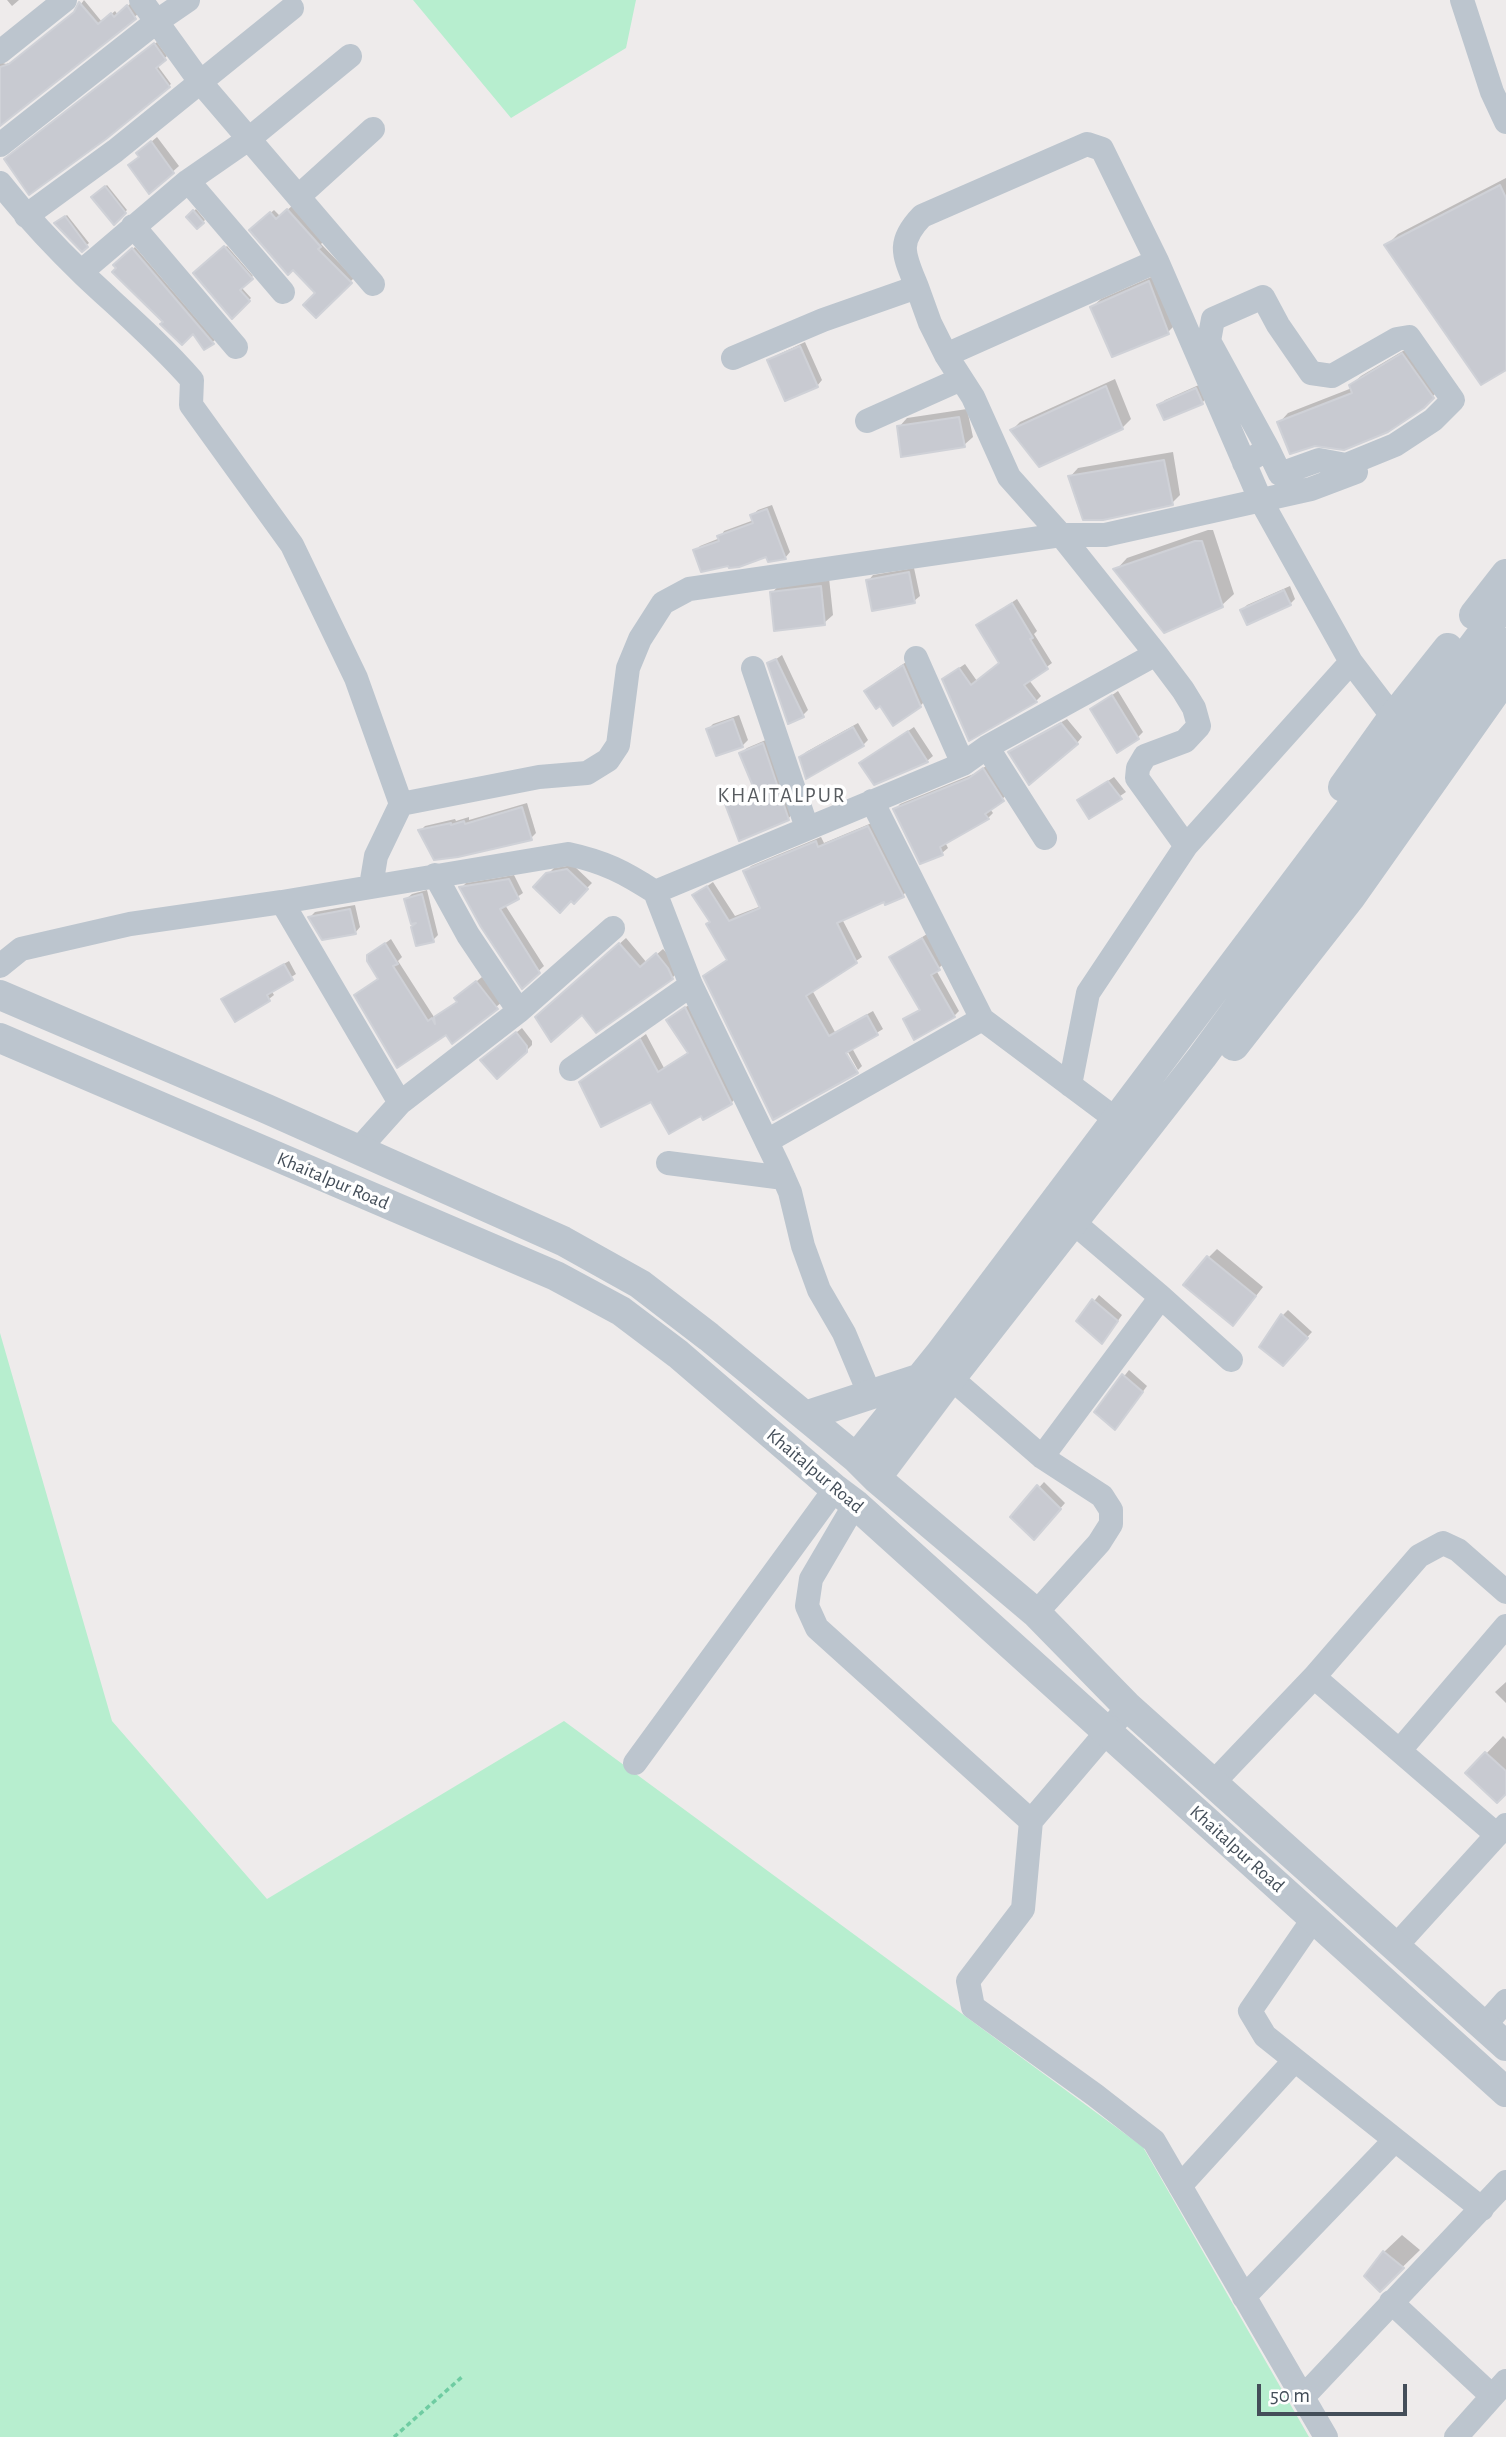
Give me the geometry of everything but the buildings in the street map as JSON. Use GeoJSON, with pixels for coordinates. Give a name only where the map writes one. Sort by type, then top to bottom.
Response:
{"type":"FeatureCollection","features":[{"type":"Feature","properties":{"kind":"street"},"geometry":{"type":"LineString","coordinates":[[0,52],[65,0]]}},
{"type":"Feature","properties":{"kind":"street"},"geometry":{"type":"LineString","coordinates":[[141,0],[201,83],[373,284]]}},
{"type":"Feature","properties":{"kind":"street"},"geometry":{"type":"LineString","coordinates":[[0,145],[156,22],[188,0]]}},
{"type":"Feature","properties":{"kind":"street"},"geometry":{"type":"LineString","coordinates":[[1462,0],[1492,92],[1506,122]]}},
{"type":"Feature","properties":{"kind":"street"},"geometry":{"type":"LineString","coordinates":[[26,216],[115,151],[292,8]]}},
{"type":"Feature","properties":{"kind":"street"},"geometry":{"type":"LineString","coordinates":[[81,272],[188,181],[250,138],[350,56]]}},
{"type":"Feature","properties":{"kind":"street"},"geometry":{"type":"LineString","coordinates":[[299,196],[373,129]]}},
{"type":"Feature","properties":{"kind":"street"},"geometry":{"type":"LineString","coordinates":[[1186,846],[1137,778],[1138,768],[1145,756],[1185,741],[1199,726],[1194,708],[1156,654],[1061,535],[1009,477],[973,397],[946,355],[930,323],[903,251],[908,230],[922,216],[1087,144],[1102,149],[1157,261],[1259,499],[1350,662],[1393,717]]}},
{"type":"Feature","properties":{"kind":"street"},"geometry":{"type":"LineString","coordinates":[[188,181],[283,292]]}},
{"type":"Feature","properties":{"kind":"street"},"geometry":{"type":"LineString","coordinates":[[0,183],[26,216],[176,361],[192,380],[191,405],[292,545],[356,678],[401,804],[376,856],[371,886]]}},
{"type":"Feature","properties":{"kind":"street"},"geometry":{"type":"LineString","coordinates":[[133,226],[236,346]]}},
{"type":"Feature","properties":{"kind":"street"},"geometry":{"type":"LineString","coordinates":[[946,355],[1157,261]]}},
{"type":"Feature","properties":{"kind":"street"},"geometry":{"type":"LineString","coordinates":[[733,358],[823,320],[917,287]]}},
{"type":"Feature","properties":{"kind":"street"},"geometry":{"type":"LineString","coordinates":[[1263,297],[1278,325],[1311,373],[1332,376],[1397,339],[1409,337],[1452,400],[1433,420],[1395,445],[1346,466],[1319,460],[1280,474],[1268,449],[1209,341],[1213,319],[1263,297]]}},
{"type":"Feature","properties":{"kind":"street"},"geometry":{"type":"LineString","coordinates":[[867,421],[961,379]]}},
{"type":"Feature","properties":{"kind":"street"},"geometry":{"type":"LineString","coordinates":[[1244,463],[1268,449]]}},
{"type":"Feature","properties":{"kind":"street"},"geometry":{"type":"LineString","coordinates":[[401,804],[539,777],[587,773],[608,760],[618,745],[628,668],[640,639],[663,603],[689,589],[1061,535],[1105,535],[1311,489],[1356,472]]}},
{"type":"Feature","properties":{"kind":"street"},"geometry":{"type":"LineString","coordinates":[[1117,1120],[1147,1056],[1393,717],[1506,574]]}},
{"type":"Feature","properties":{"kind":"street"},"geometry":{"type":"LineString","coordinates":[[866,1468],[921,1378],[1506,603]]}},
{"type":"Feature","properties":{"kind":"street"},"geometry":{"type":"LineString","coordinates":[[866,1468],[951,1378],[1202,1057],[1506,643]]}},
{"type":"Feature","properties":{"kind":"street"},"geometry":{"type":"LineString","coordinates":[[655,892],[963,764],[987,747],[1156,654]]}},
{"type":"Feature","properties":{"kind":"street"},"geometry":{"type":"LineString","coordinates":[[916,658],[963,764]]}},
{"type":"Feature","properties":{"kind":"street"},"geometry":{"type":"LineString","coordinates":[[1070,1085],[1088,993],[1186,846],[1350,662]]}},
{"type":"Feature","properties":{"kind":"street"},"geometry":{"type":"LineString","coordinates":[[753,667],[807,828]]}},
{"type":"Feature","properties":{"kind":"street"},"geometry":{"type":"LineString","coordinates":[[1167,1102],[1213,1073],[1350,898],[1506,677]]}},
{"type":"Feature","properties":{"kind":"street"},"geometry":{"type":"LineString","coordinates":[[987,747],[1045,838]]}},
{"type":"Feature","properties":{"kind":"street"},"geometry":{"type":"LineString","coordinates":[[872,801],[982,1019],[1117,1120]]}},
{"type":"Feature","properties":{"kind":"street"},"geometry":{"type":"LineString","coordinates":[[0,966],[21,950],[130,924],[282,902],[568,854],[596,860],[623,871],[655,892],[691,985],[790,1192],[803,1246],[819,1290],[844,1333],[870,1395]]}},
{"type":"Feature","properties":{"kind":"street"},"geometry":{"type":"LineString","coordinates":[[435,875],[468,935],[519,1011]]}},
{"type":"Feature","properties":{"kind":"street"},"geometry":{"type":"LineString","coordinates":[[282,902],[400,1103]]}},
{"type":"Feature","properties":{"kind":"street"},"geometry":{"type":"LineString","coordinates":[[357,1151],[400,1103],[519,1011],[613,928]]}},
{"type":"Feature","properties":{"kind":"street"},"geometry":{"type":"LineString","coordinates":[[571,1069],[691,985]]}},
{"type":"Feature","properties":{"kind":"street","name":"Khaitalpur Road"},"geometry":{"type":"LineString","coordinates":[[0,995],[563,1241],[640,1284],[805,1416],[1036,1613],[1128,1707],[1506,2046]]}},
{"type":"Feature","properties":{"kind":"street"},"geometry":{"type":"LineString","coordinates":[[766,1141],[982,1019]]}},
{"type":"Feature","properties":{"kind":"street","name":"Khaitalpur Road"},"geometry":{"type":"LineString","coordinates":[[0,1038],[556,1276],[621,1311],[678,1354],[845,1496],[1506,2092]]}},
{"type":"Feature","properties":{"kind":"street"},"geometry":{"type":"LineString","coordinates":[[668,1163],[784,1178]]}},
{"type":"Feature","properties":{"kind":"street"},"geometry":{"type":"LineString","coordinates":[[1073,1222],[1231,1360]]}},
{"type":"Feature","properties":{"kind":"street"},"geometry":{"type":"LineString","coordinates":[[1042,1457],[1161,1297]]}},
{"type":"Feature","properties":{"kind":"street"},"geometry":{"type":"LineString","coordinates":[[805,1416],[921,1378]]}},
{"type":"Feature","properties":{"kind":"street"},"geometry":{"type":"LineString","coordinates":[[951,1378],[1042,1457],[1102,1496],[1111,1510],[1111,1524],[1099,1543],[1036,1613]]}},
{"type":"Feature","properties":{"kind":"street"},"geometry":{"type":"LineString","coordinates":[[635,1763],[845,1496]]}},
{"type":"Feature","properties":{"kind":"street"},"geometry":{"type":"LineString","coordinates":[[845,1496],[811,1579],[807,1606],[817,1628],[1031,1821]]}},
{"type":"Feature","properties":{"kind":"street"},"geometry":{"type":"LineString","coordinates":[[1213,1783],[1314,1676],[1419,1556],[1443,1543],[1458,1550],[1506,1592]]}},
{"type":"Feature","properties":{"kind":"street"},"geometry":{"type":"LineString","coordinates":[[1400,1750],[1506,1626]]}},
{"type":"Feature","properties":{"kind":"street"},"geometry":{"type":"LineString","coordinates":[[1314,1676],[1400,1750],[1501,1830],[1396,1946]]}},
{"type":"Feature","properties":{"kind":"street"},"geometry":{"type":"LineString","coordinates":[[1128,1707],[1031,1821],[1023,1909],[968,1981],[973,2007],[1154,2141],[1326,2437]]}},
{"type":"Feature","properties":{"kind":"street"},"geometry":{"type":"LineString","coordinates":[[1314,1918],[1250,2011],[1265,2036],[1482,2209]]}},
{"type":"Feature","properties":{"kind":"street"},"geometry":{"type":"LineString","coordinates":[[1483,2026],[1506,2001]]}},
{"type":"Feature","properties":{"kind":"street"},"geometry":{"type":"LineString","coordinates":[[1180,2186],[1295,2060]]}},
{"type":"Feature","properties":{"kind":"street"},"geometry":{"type":"LineString","coordinates":[[1244,2297],[1395,2140]]}},
{"type":"Feature","properties":{"kind":"street"},"geometry":{"type":"LineString","coordinates":[[1304,2396],[1506,2182]]}},
{"type":"Feature","properties":{"kind":"street"},"geometry":{"type":"LineString","coordinates":[[1391,2302],[1499,2389],[1456,2437]]}},
{"type":"Feature","properties":{"kind":"path"},"geometry":{"type":"LineString","coordinates":[[394,2437],[463,2376]]}},
{"type":"Feature","properties":{"kind":"green space"},"geometry":{"type":"Polygon","coordinates":[[[413,0],[636,0],[626,48],[511,118],[413,0]]]}},
{"type":"Feature","properties":{"kind":"green space"},"geometry":{"type":"Polygon","coordinates":[[[0,1333],[112,1721],[267,1899],[564,1721],[1143,2147],[1309,2437],[0,2437],[0,1333]]]}},
{"type":"Feature","properties":{"kind":"district","name":"KHAITALPUR"},"geometry":{"type":"Point","coordinates":[782,796]}}]}
